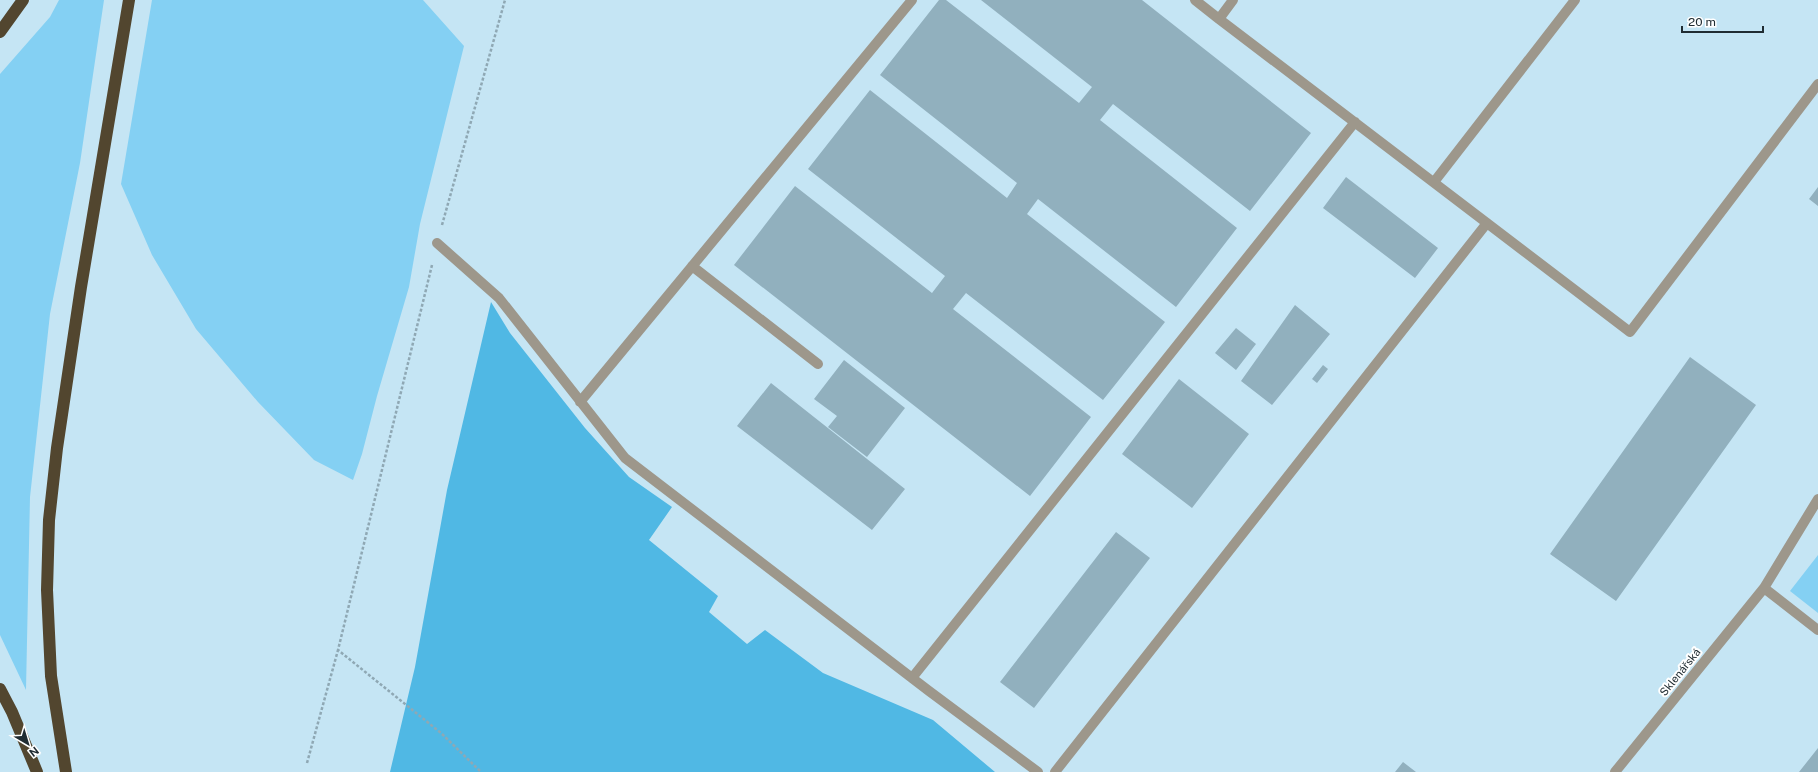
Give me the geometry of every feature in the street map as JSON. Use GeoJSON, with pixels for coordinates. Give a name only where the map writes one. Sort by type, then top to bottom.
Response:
{"type":"FeatureCollection","features":[{"type":"Feature","properties":{"kind":"highway"},"geometry":{"type":"LineString","coordinates":[[0,32],[24,0]]}},
{"type":"Feature","properties":{"kind":"highway"},"geometry":{"type":"LineString","coordinates":[[66,772],[51,676],[47,590],[49,520],[57,448],[81,287],[129,0]]}},
{"type":"Feature","properties":{"kind":"highway"},"geometry":{"type":"LineString","coordinates":[[0,689],[12,712],[37,772]]}},
{"type":"Feature","properties":{"kind":"lane"},"geometry":{"type":"LineString","coordinates":[[580,402],[912,0]]}},
{"type":"Feature","properties":{"kind":"lane"},"geometry":{"type":"LineString","coordinates":[[1195,0],[1630,332],[1818,84]]}},
{"type":"Feature","properties":{"kind":"lane"},"geometry":{"type":"LineString","coordinates":[[1219,19],[1233,0]]}},
{"type":"Feature","properties":{"kind":"lane"},"geometry":{"type":"LineString","coordinates":[[1434,182],[1575,0]]}},
{"type":"Feature","properties":{"kind":"lane"},"geometry":{"type":"LineString","coordinates":[[912,678],[1355,122]]}},
{"type":"Feature","properties":{"kind":"lane"},"geometry":{"type":"LineString","coordinates":[[1055,772],[1488,223]]}},
{"type":"Feature","properties":{"kind":"lane"},"geometry":{"type":"LineString","coordinates":[[437,243],[499,298],[624,458],[912,678],[1038,772]]}},
{"type":"Feature","properties":{"kind":"lane"},"geometry":{"type":"LineString","coordinates":[[692,266],[818,364]]}},
{"type":"Feature","properties":{"kind":"lane","name":"Sklenářská"},"geometry":{"type":"LineString","coordinates":[[1615,772],[1764,588],[1818,499]]}},
{"type":"Feature","properties":{"kind":"lane"},"geometry":{"type":"LineString","coordinates":[[1764,588],[1818,630]]}},
{"type":"Feature","properties":{"kind":"path"},"geometry":{"type":"LineString","coordinates":[[308,763],[338,650],[437,243],[505,0]]}},
{"type":"Feature","properties":{"kind":"path"},"geometry":{"type":"LineString","coordinates":[[338,650],[441,733],[481,772]]}},
{"type":"Feature","properties":{"kind":"shaded area"},"geometry":{"type":"Polygon","coordinates":[[[59,0],[104,0],[80,163],[50,314],[30,497],[26,690],[0,635],[0,74],[50,17],[59,0]]]}},
{"type":"Feature","properties":{"kind":"shaded area"},"geometry":{"type":"Polygon","coordinates":[[[152,0],[423,0],[464,46],[420,224],[409,287],[377,396],[362,454],[353,480],[314,460],[258,402],[196,329],[152,255],[121,184],[152,0]]]}},
{"type":"Feature","properties":{"kind":"shaded area"},"geometry":{"type":"Polygon","coordinates":[[[491,302],[510,333],[585,428],[629,477],[672,507],[649,540],[718,596],[709,612],[747,644],[765,630],[823,673],[933,720],[995,772],[390,772],[415,667],[447,490],[491,302]]]}},
{"type":"Feature","properties":{"kind":"shaded area"},"geometry":{"type":"Polygon","coordinates":[[[1818,555],[1818,613],[1790,591],[1818,555]]]}},
{"type":"Feature","properties":{"kind":"building"},"geometry":{"type":"Polygon","coordinates":[[[939,0],[946,0],[1079,103],[1092,87],[981,0],[1142,0],[1311,133],[1250,211],[1113,104],[1100,120],[1237,228],[1176,307],[1038,199],[1027,214],[1165,322],[1103,400],[966,293],[953,309],[1091,417],[1030,496],[734,265],[795,186],[932,293],[945,276],[808,169],[870,90],[1007,198],[1017,183],[880,75],[939,0]]]}},
{"type":"Feature","properties":{"kind":"building"},"geometry":{"type":"Polygon","coordinates":[[[1346,177],[1438,248],[1415,278],[1323,208],[1346,177]]]}},
{"type":"Feature","properties":{"kind":"building"},"geometry":{"type":"Polygon","coordinates":[[[1818,187],[1818,206],[1809,199],[1818,187]]]}},
{"type":"Feature","properties":{"kind":"building"},"geometry":{"type":"Polygon","coordinates":[[[1295,305],[1330,334],[1272,405],[1241,381],[1295,305]]]}},
{"type":"Feature","properties":{"kind":"building"},"geometry":{"type":"Polygon","coordinates":[[[1236,328],[1256,344],[1236,370],[1215,353],[1236,328]]]}},
{"type":"Feature","properties":{"kind":"building"},"geometry":{"type":"Polygon","coordinates":[[[1690,357],[1756,405],[1616,601],[1550,554],[1690,357]]]}},
{"type":"Feature","properties":{"kind":"building"},"geometry":{"type":"Polygon","coordinates":[[[844,360],[905,408],[867,457],[828,427],[837,416],[814,399],[844,360]]]}},
{"type":"Feature","properties":{"kind":"building"},"geometry":{"type":"Polygon","coordinates":[[[1323,365],[1328,369],[1317,383],[1312,379],[1323,365]]]}},
{"type":"Feature","properties":{"kind":"building"},"geometry":{"type":"Polygon","coordinates":[[[1179,379],[1249,434],[1192,508],[1122,454],[1179,379]]]}},
{"type":"Feature","properties":{"kind":"building"},"geometry":{"type":"Polygon","coordinates":[[[771,383],[905,489],[872,530],[737,426],[771,383]]]}},
{"type":"Feature","properties":{"kind":"building"},"geometry":{"type":"Polygon","coordinates":[[[1116,532],[1150,558],[1034,708],[1000,682],[1116,532]]]}},
{"type":"Feature","properties":{"kind":"building"},"geometry":{"type":"Polygon","coordinates":[[[1818,748],[1818,772],[1799,772],[1818,748]]]}},
{"type":"Feature","properties":{"kind":"building"},"geometry":{"type":"Polygon","coordinates":[[[1403,762],[1416,772],[1395,772],[1403,762]]]}}]}
